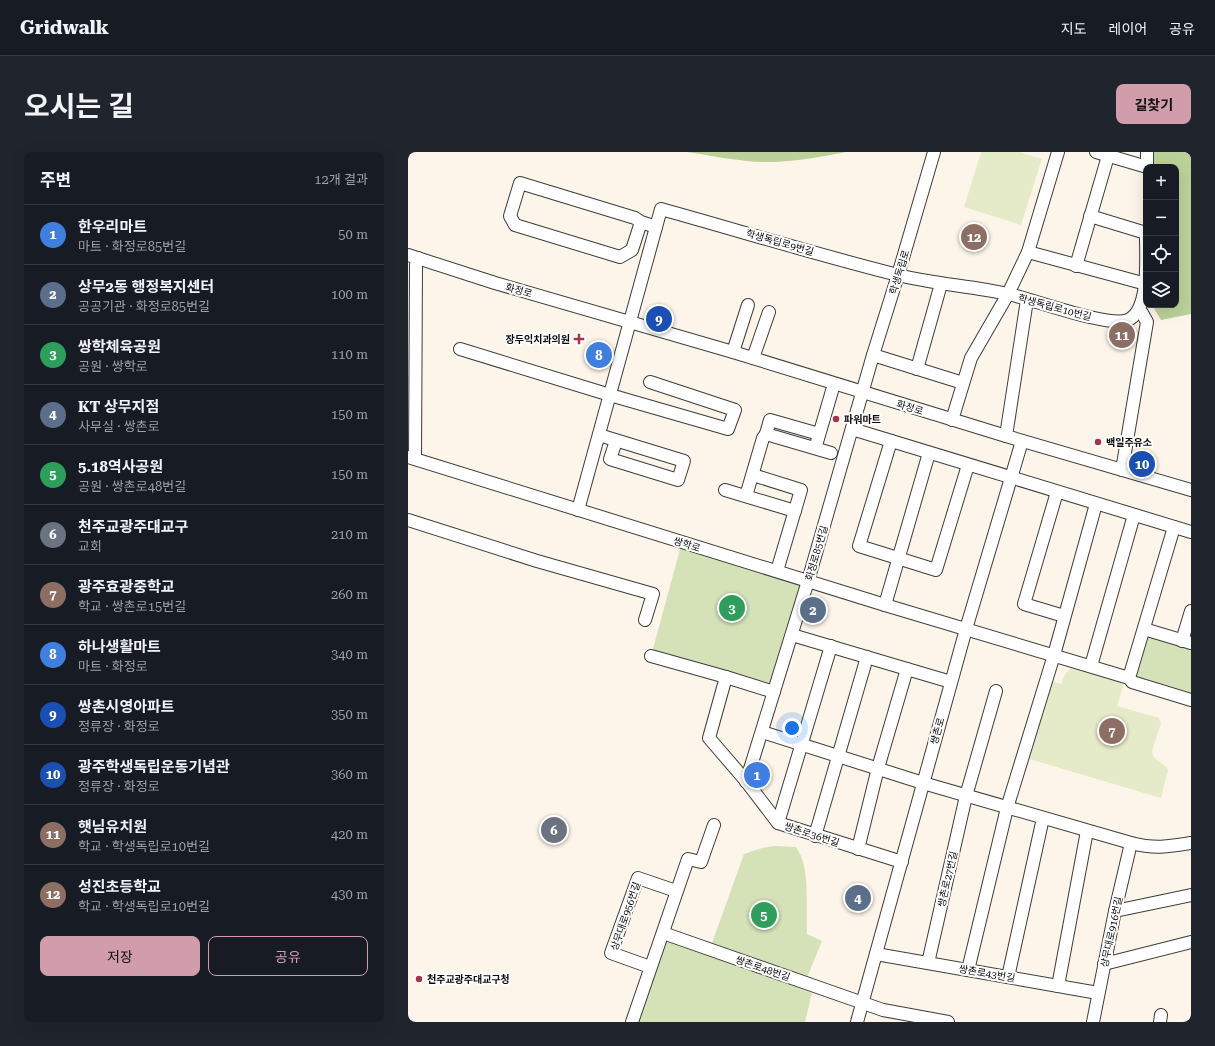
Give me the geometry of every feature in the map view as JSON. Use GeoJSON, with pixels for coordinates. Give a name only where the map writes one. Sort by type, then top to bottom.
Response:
{"type":"FeatureCollection","features":[{"type":"Feature","properties":{"kind":"street","name":"학생독립로"},"geometry":{"type":"LineString","coordinates":[[862,392],[934,152]]}},
{"type":"Feature","properties":{"kind":"street"},"geometry":{"type":"LineString","coordinates":[[952,420],[971,358],[1008,294],[1028,252],[1058,152]]}},
{"type":"Feature","properties":{"kind":"street"},"geometry":{"type":"LineString","coordinates":[[1096,152],[1143,166]]}},
{"type":"Feature","properties":{"kind":"street"},"geometry":{"type":"LineString","coordinates":[[1147,152],[1147,164]]}},
{"type":"Feature","properties":{"kind":"street"},"geometry":{"type":"LineString","coordinates":[[1076,266],[1108,156]]}},
{"type":"Feature","properties":{"kind":"street"},"geometry":{"type":"LineString","coordinates":[[578,510],[656,226],[640,222],[635,218],[520,183],[510,216],[515,225],[620,257],[632,250],[640,222]]}},
{"type":"Feature","properties":{"kind":"street","name":"학생독립로9번길"},"geometry":{"type":"LineString","coordinates":[[656,226],[662,209],[898,275]]}},
{"type":"Feature","properties":{"kind":"street"},"geometry":{"type":"LineString","coordinates":[[1090,216],[1143,232]]}},
{"type":"Feature","properties":{"kind":"street"},"geometry":{"type":"LineString","coordinates":[[1028,252],[1143,283]]}},
{"type":"Feature","properties":{"kind":"street"},"geometry":{"type":"LineString","coordinates":[[410,460],[416,265],[413,257]]}},
{"type":"Feature","properties":{"kind":"street","name":"화정로"},"geometry":{"type":"LineString","coordinates":[[413,257],[495,283],[754,358],[1022,441],[1191,490]]}},
{"type":"Feature","properties":{"kind":"street","name":"학생독립로10번길"},"geometry":{"type":"LineString","coordinates":[[898,275],[941,284],[1008,294],[1079,314],[1117,322],[1128,320],[1136,315],[1138,310]]}},
{"type":"Feature","properties":{"kind":"street"},"geometry":{"type":"LineString","coordinates":[[917,369],[941,284]]}},
{"type":"Feature","properties":{"kind":"street"},"geometry":{"type":"LineString","coordinates":[[1122,470],[1147,322],[1142,313],[1138,310],[1143,294]]}},
{"type":"Feature","properties":{"kind":"street"},"geometry":{"type":"LineString","coordinates":[[1006,436],[1026,300]]}},
{"type":"Feature","properties":{"kind":"street"},"geometry":{"type":"LineString","coordinates":[[733,352],[748,306]]}},
{"type":"Feature","properties":{"kind":"street"},"geometry":{"type":"LineString","coordinates":[[754,358],[769,312]]}},
{"type":"Feature","properties":{"kind":"street"},"geometry":{"type":"LineString","coordinates":[[460,349],[728,429],[734,410],[650,382]]}},
{"type":"Feature","properties":{"kind":"street"},"geometry":{"type":"LineString","coordinates":[[873,355],[963,383]]}},
{"type":"Feature","properties":{"kind":"street"},"geometry":{"type":"LineString","coordinates":[[815,448],[834,384]]}},
{"type":"Feature","properties":{"kind":"street","name":"화정로85번길"},"geometry":{"type":"LineString","coordinates":[[746,782],[792,635],[862,392]]}},
{"type":"Feature","properties":{"kind":"street"},"geometry":{"type":"LineString","coordinates":[[746,496],[763,438],[766,434],[770,420],[819,434]]}},
{"type":"Feature","properties":{"kind":"street"},"geometry":{"type":"LineString","coordinates":[[852,429],[1191,532]]}},
{"type":"Feature","properties":{"kind":"street"},"geometry":{"type":"LineString","coordinates":[[766,434],[830,453]]}},
{"type":"Feature","properties":{"kind":"street"},"geometry":{"type":"LineString","coordinates":[[599,435],[616,440],[684,462],[678,480],[610,459],[616,440]]}},
{"type":"Feature","properties":{"kind":"street"},"geometry":{"type":"LineString","coordinates":[[891,441],[860,546],[936,570],[968,465]]}},
{"type":"Feature","properties":{"kind":"street","name":"쌍촌로"},"geometry":{"type":"LineString","coordinates":[[857,1022],[902,862],[922,783],[1022,441]]}},
{"type":"Feature","properties":{"kind":"street"},"geometry":{"type":"LineString","coordinates":[[885,605],[929,453]]}},
{"type":"Feature","properties":{"kind":"street","name":"쌍학로"},"geometry":{"type":"LineString","coordinates":[[410,460],[578,510],[885,605],[1091,666],[1129,678],[1132,682],[1191,700]]}},
{"type":"Feature","properties":{"kind":"street"},"geometry":{"type":"LineString","coordinates":[[753,474],[801,490],[777,571]]}},
{"type":"Feature","properties":{"kind":"street"},"geometry":{"type":"LineString","coordinates":[[725,490],[795,511]]}},
{"type":"Feature","properties":{"kind":"street"},"geometry":{"type":"LineString","coordinates":[[1057,492],[1024,604],[1064,616]]}},
{"type":"Feature","properties":{"kind":"street"},"geometry":{"type":"LineString","coordinates":[[968,970],[1008,808],[1054,655],[1096,504]]}},
{"type":"Feature","properties":{"kind":"street"},"geometry":{"type":"LineString","coordinates":[[1091,666],[1134,515]]}},
{"type":"Feature","properties":{"kind":"street"},"geometry":{"type":"LineString","coordinates":[[408,520],[537,561],[653,594],[645,620]]}},
{"type":"Feature","properties":{"kind":"street"},"geometry":{"type":"LineString","coordinates":[[1129,678],[1174,527]]}},
{"type":"Feature","properties":{"kind":"street"},"geometry":{"type":"LineString","coordinates":[[1144,629],[1186,642],[1191,611]]}},
{"type":"Feature","properties":{"kind":"street"},"geometry":{"type":"LineString","coordinates":[[792,635],[951,682]]}},
{"type":"Feature","properties":{"kind":"street"},"geometry":{"type":"LineString","coordinates":[[778,823],[831,646]]}},
{"type":"Feature","properties":{"kind":"street"},"geometry":{"type":"LineString","coordinates":[[651,656],[774,692]]}},
{"type":"Feature","properties":{"kind":"street"},"geometry":{"type":"LineString","coordinates":[[815,836],[867,657]]}},
{"type":"Feature","properties":{"kind":"street"},"geometry":{"type":"LineString","coordinates":[[858,849],[878,768],[907,669]]}},
{"type":"Feature","properties":{"kind":"street","name":"쌍촌로36번길"},"geometry":{"type":"LineString","coordinates":[[726,677],[709,738],[778,823],[815,836],[902,862]]}},
{"type":"Feature","properties":{"kind":"street","name":"쌍촌로27번길"},"geometry":{"type":"LineString","coordinates":[[928,963],[966,796],[996,691]]}},
{"type":"Feature","properties":{"kind":"street"},"geometry":{"type":"LineString","coordinates":[[762,732],[922,783],[1131,843],[1165,848],[1191,843]]}},
{"type":"Feature","properties":{"kind":"street"},"geometry":{"type":"LineString","coordinates":[[1008,977],[1043,818]]}},
{"type":"Feature","properties":{"kind":"street"},"geometry":{"type":"LineString","coordinates":[[632,1022],[688,859],[701,862],[714,825]]}},
{"type":"Feature","properties":{"kind":"street"},"geometry":{"type":"LineString","coordinates":[[1058,986],[1087,831]]}},
{"type":"Feature","properties":{"kind":"street","name":"상무대로916번길"},"geometry":{"type":"LineString","coordinates":[[1093,1022],[1115,911],[1131,843]]}},
{"type":"Feature","properties":{"kind":"street","name":"상무대로956번길"},"geometry":{"type":"LineString","coordinates":[[650,967],[611,953],[638,878],[676,892]]}},
{"type":"Feature","properties":{"kind":"street"},"geometry":{"type":"LineString","coordinates":[[1115,911],[1191,895]]}},
{"type":"Feature","properties":{"kind":"street","name":"쌍촌로48번길"},"geometry":{"type":"LineString","coordinates":[[663,933],[862,1004],[883,1010],[948,1022]]}},
{"type":"Feature","properties":{"kind":"street"},"geometry":{"type":"LineString","coordinates":[[1104,964],[1191,942]]}},
{"type":"Feature","properties":{"kind":"street","name":"쌍촌로43번길"},"geometry":{"type":"LineString","coordinates":[[876,954],[1098,993]]}},
{"type":"Feature","properties":{"kind":"green space"},"geometry":{"type":"Polygon","coordinates":[[[687,152],[846,152],[800,160],[762,162],[687,152]]]}},
{"type":"Feature","properties":{"kind":"green space"},"geometry":{"type":"Polygon","coordinates":[[[981,152],[1019,152],[1042,159],[1021,225],[964,207],[981,152]]]}},
{"type":"Feature","properties":{"kind":"green space"},"geometry":{"type":"Polygon","coordinates":[[[1147,152],[1191,152],[1191,314],[1161,320],[1154,308],[1179,308],[1179,164],[1147,164],[1147,152]]]}},
{"type":"Feature","properties":{"kind":"green space"},"geometry":{"type":"Polygon","coordinates":[[[682,542],[808,581],[774,692],[651,656],[682,542]]]}},
{"type":"Feature","properties":{"kind":"green space"},"geometry":{"type":"Polygon","coordinates":[[[1146,635],[1191,646],[1191,698],[1132,680],[1146,635]]]}},
{"type":"Feature","properties":{"kind":"green space"},"geometry":{"type":"Polygon","coordinates":[[[1074,668],[1124,683],[1117,706],[1159,718],[1161,723],[1152,751],[1154,757],[1168,770],[1161,798],[1026,758],[1049,680],[1061,684],[1067,672],[1074,668]]]}},
{"type":"Feature","properties":{"kind":"green space"},"geometry":{"type":"Polygon","coordinates":[[[774,846],[796,847],[800,854],[806,876],[807,934],[822,941],[806,980],[782,971],[779,980],[812,993],[805,1022],[635,1022],[663,942],[667,940],[708,954],[744,854],[774,846]]]}},
{"type":"Feature","properties":{"kind":"place","name":"성진초등학교"},"geometry":{"type":"Point","coordinates":[974,237]}},
{"type":"Feature","properties":{"kind":"place","name":"쌍촌시영아파트"},"geometry":{"type":"Point","coordinates":[659,319]}},
{"type":"Feature","properties":{"kind":"place","name":"햇님유치원"},"geometry":{"type":"Point","coordinates":[1122,335]}},
{"type":"Feature","properties":{"kind":"place","name":"장두익치과의원"},"geometry":{"type":"Point","coordinates":[579,339]}},
{"type":"Feature","properties":{"kind":"place","name":"하나생활마트"},"geometry":{"type":"Point","coordinates":[599,355]}},
{"type":"Feature","properties":{"kind":"place","name":"파워마트"},"geometry":{"type":"Point","coordinates":[836,419]}},
{"type":"Feature","properties":{"kind":"place","name":"백일주유소"},"geometry":{"type":"Point","coordinates":[1098,442]}},
{"type":"Feature","properties":{"kind":"place","name":"광주학생독립운동기념관"},"geometry":{"type":"Point","coordinates":[1142,464]}},
{"type":"Feature","properties":{"kind":"place","name":"쌍학체육공원"},"geometry":{"type":"Point","coordinates":[732,608]}},
{"type":"Feature","properties":{"kind":"place","name":"상무2동 행정복지센터"},"geometry":{"type":"Point","coordinates":[813,610]}},
{"type":"Feature","properties":{"kind":"place","name":"광주효광중학교"},"geometry":{"type":"Point","coordinates":[1112,731]}},
{"type":"Feature","properties":{"kind":"place","name":"한우리마트"},"geometry":{"type":"Point","coordinates":[757,775]}},
{"type":"Feature","properties":{"kind":"place","name":"천주교광주대교구"},"geometry":{"type":"Point","coordinates":[554,830]}},
{"type":"Feature","properties":{"kind":"place","name":"KT 상무지점"},"geometry":{"type":"Point","coordinates":[858,898]}},
{"type":"Feature","properties":{"kind":"place","name":"5.18역사공원"},"geometry":{"type":"Point","coordinates":[764,915]}},
{"type":"Feature","properties":{"kind":"place","name":"천주교광주대교구청"},"geometry":{"type":"Point","coordinates":[419,979]}}]}
